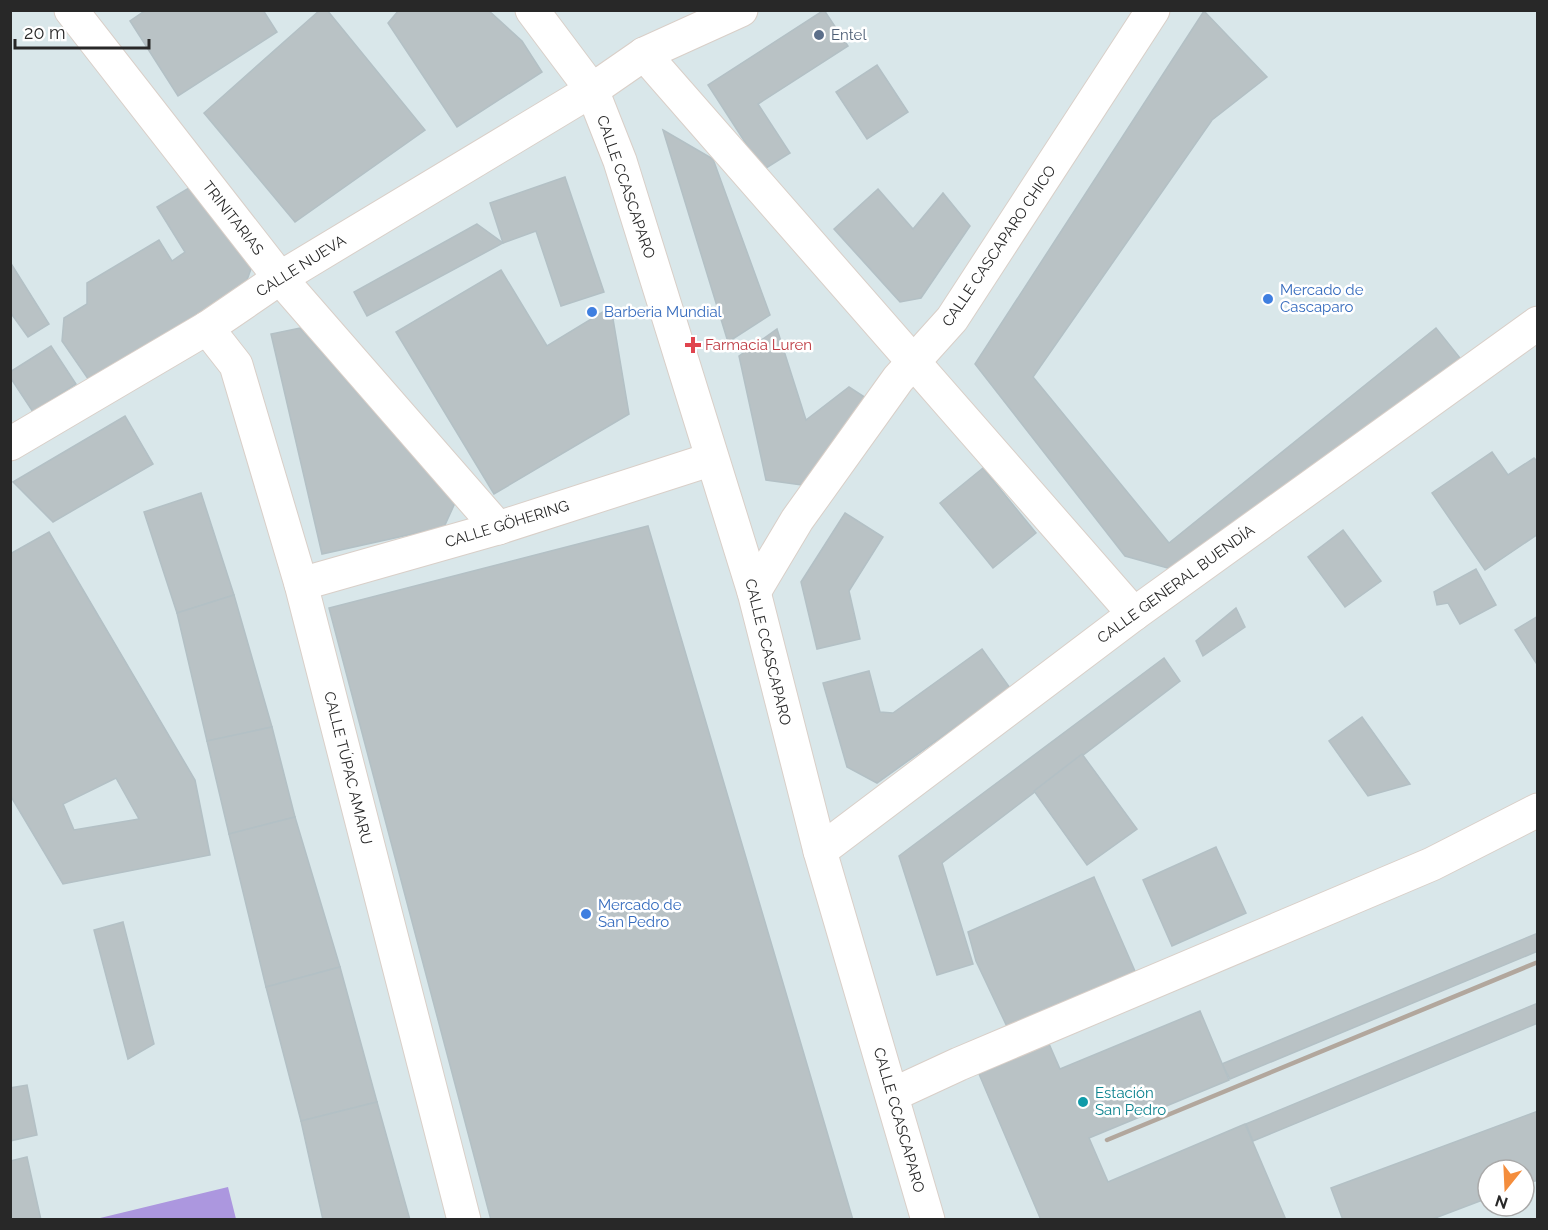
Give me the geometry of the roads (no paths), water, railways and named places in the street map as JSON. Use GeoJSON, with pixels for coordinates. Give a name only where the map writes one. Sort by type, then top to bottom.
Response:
{"type":"FeatureCollection","features":[{"type":"Feature","properties":{"kind":"street","name":"TRINITARIAS"},"geometry":{"type":"LineString","coordinates":[[71,10],[280,278],[498,528]]}},
{"type":"Feature","properties":{"kind":"street","name":"CALLE CCASCAPARO"},"geometry":{"type":"LineString","coordinates":[[532,10],[592,90],[620,161],[754,592],[820,851],[928,1220]]}},
{"type":"Feature","properties":{"kind":"street","name":"CALLE NUEVA"},"geometry":{"type":"LineString","coordinates":[[10,444],[207,328],[280,278],[592,90],[644,54],[741,10]]}},
{"type":"Feature","properties":{"kind":"street","name":"CALLE CASCAPARO CHICO"},"geometry":{"type":"LineString","coordinates":[[754,592],[797,520],[912,363],[952,319],[1081,125],[1153,10]]}},
{"type":"Feature","properties":{"kind":"street"},"geometry":{"type":"LineString","coordinates":[[644,54],[1134,614]]}},
{"type":"Feature","properties":{"kind":"street","name":"CALLE GENERAL BUENDÍA"},"geometry":{"type":"LineString","coordinates":[[820,851],[1134,614],[1538,323]]}},
{"type":"Feature","properties":{"kind":"street","name":"CALLE TÚPAC AMARU"},"geometry":{"type":"LineString","coordinates":[[207,328],[236,366],[301,584],[464,1220]]}},
{"type":"Feature","properties":{"kind":"street","name":"CALLE GÖHERING"},"geometry":{"type":"LineString","coordinates":[[301,584],[498,528],[712,459]]}},
{"type":"Feature","properties":{"kind":"street"},"geometry":{"type":"LineString","coordinates":[[892,1095],[959,1064],[1432,864],[1538,810]]}},
{"type":"Feature","properties":{"kind":"railway"},"geometry":{"type":"LineString","coordinates":[[1107,1140],[1538,962]]}},
{"type":"Feature","properties":{"kind":"place","name":"Entel"},"geometry":{"type":"Point","coordinates":[819,35]}},
{"type":"Feature","properties":{"kind":"place","name":"Mercado de Cascaparo"},"geometry":{"type":"Point","coordinates":[1268,299]}},
{"type":"Feature","properties":{"kind":"place","name":"Barberia Mundial"},"geometry":{"type":"Point","coordinates":[592,312]}},
{"type":"Feature","properties":{"kind":"place","name":"Farmacia Luren"},"geometry":{"type":"Point","coordinates":[693,345]}},
{"type":"Feature","properties":{"kind":"place","name":"Mercado de San Pedro"},"geometry":{"type":"Point","coordinates":[586,914]}},
{"type":"Feature","properties":{"kind":"place","name":"Estación San Pedro"},"geometry":{"type":"Point","coordinates":[1083,1102]}}]}
